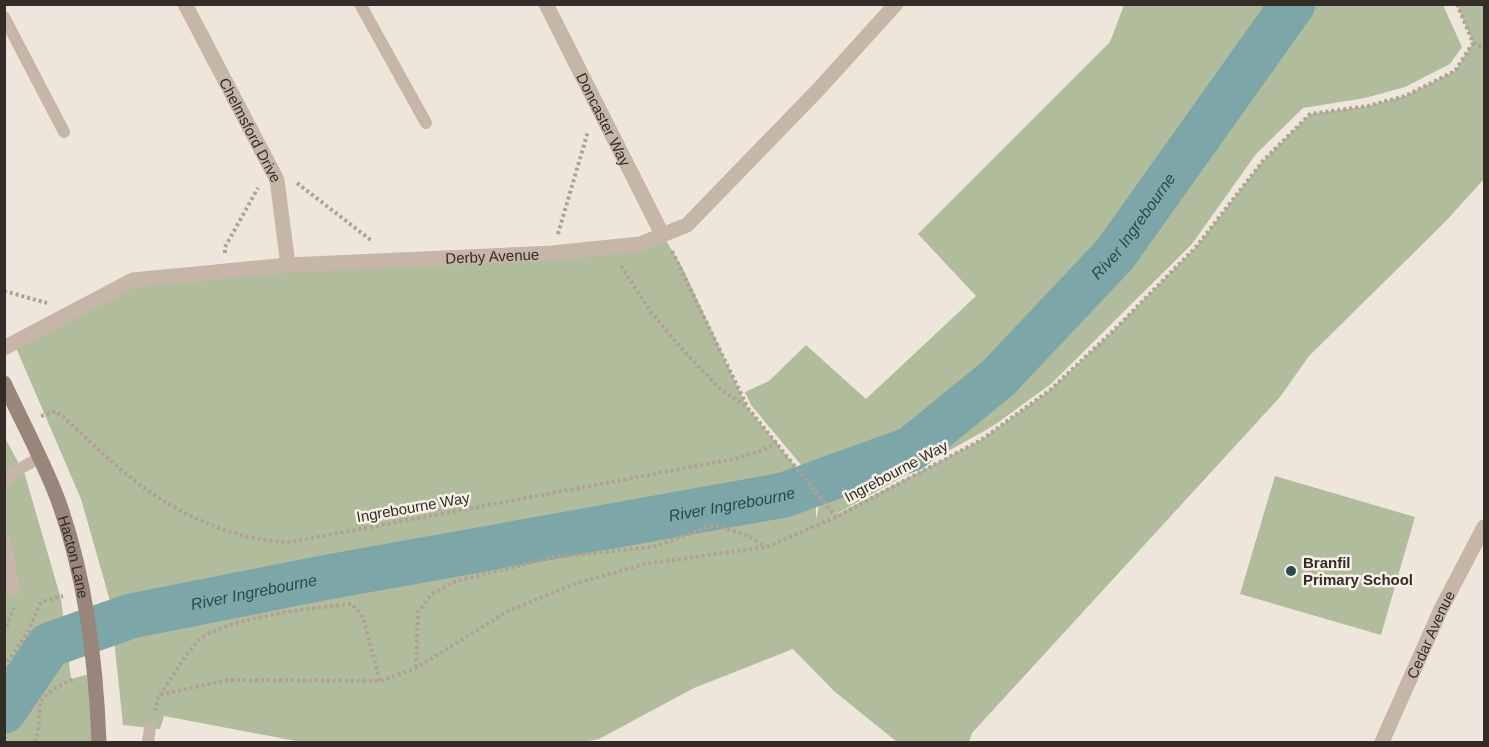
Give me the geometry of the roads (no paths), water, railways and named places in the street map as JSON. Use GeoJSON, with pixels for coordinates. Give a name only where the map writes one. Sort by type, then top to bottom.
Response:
{"type":"FeatureCollection","features":[{"type":"Feature","properties":{"kind":"street","name":"Chelmsford Drive"},"geometry":{"type":"LineString","coordinates":[[184,4],[277,180],[288,265]]}},
{"type":"Feature","properties":{"kind":"street","name":"Doncaster Way"},"geometry":{"type":"LineString","coordinates":[[546,4],[662,234]]}},
{"type":"Feature","properties":{"kind":"street","name":"Derby Avenue"},"geometry":{"type":"LineString","coordinates":[[4,348],[133,280],[288,265],[552,253],[640,244],[687,225],[817,92],[896,4]]}},
{"type":"Feature","properties":{"kind":"street","name":"Hacton Lane"},"geometry":{"type":"LineString","coordinates":[[4,383],[40,457],[58,501],[77,562],[96,672],[99,742]]}},
{"type":"Feature","properties":{"kind":"street","name":"Cedar Avenue"},"geometry":{"type":"LineString","coordinates":[[1382,742],[1441,609],[1485,527]]}},
{"type":"Feature","properties":{"kind":"lane"},"geometry":{"type":"LineString","coordinates":[[360,4],[426,123]]}},
{"type":"Feature","properties":{"kind":"lane"},"geometry":{"type":"LineString","coordinates":[[4,17],[64,132]]}},
{"type":"Feature","properties":{"kind":"lane"},"geometry":{"type":"LineString","coordinates":[[4,483],[12,473],[40,457]]}},
{"type":"Feature","properties":{"kind":"lane"},"geometry":{"type":"LineString","coordinates":[[4,538],[14,590]]}},
{"type":"Feature","properties":{"kind":"lane"},"geometry":{"type":"LineString","coordinates":[[148,742],[150,728]]}},
{"type":"Feature","properties":{"kind":"waterway","name":"River Ingrebourne"},"geometry":{"type":"LineString","coordinates":[[4,711],[49,645],[131,616],[328,577],[784,495],[911,449],[998,378],[1115,254],[1293,4]]}},
{"type":"Feature","properties":{"kind":"place","name":"Branfil Primary School"},"geometry":{"type":"Point","coordinates":[1291,571]}}]}
